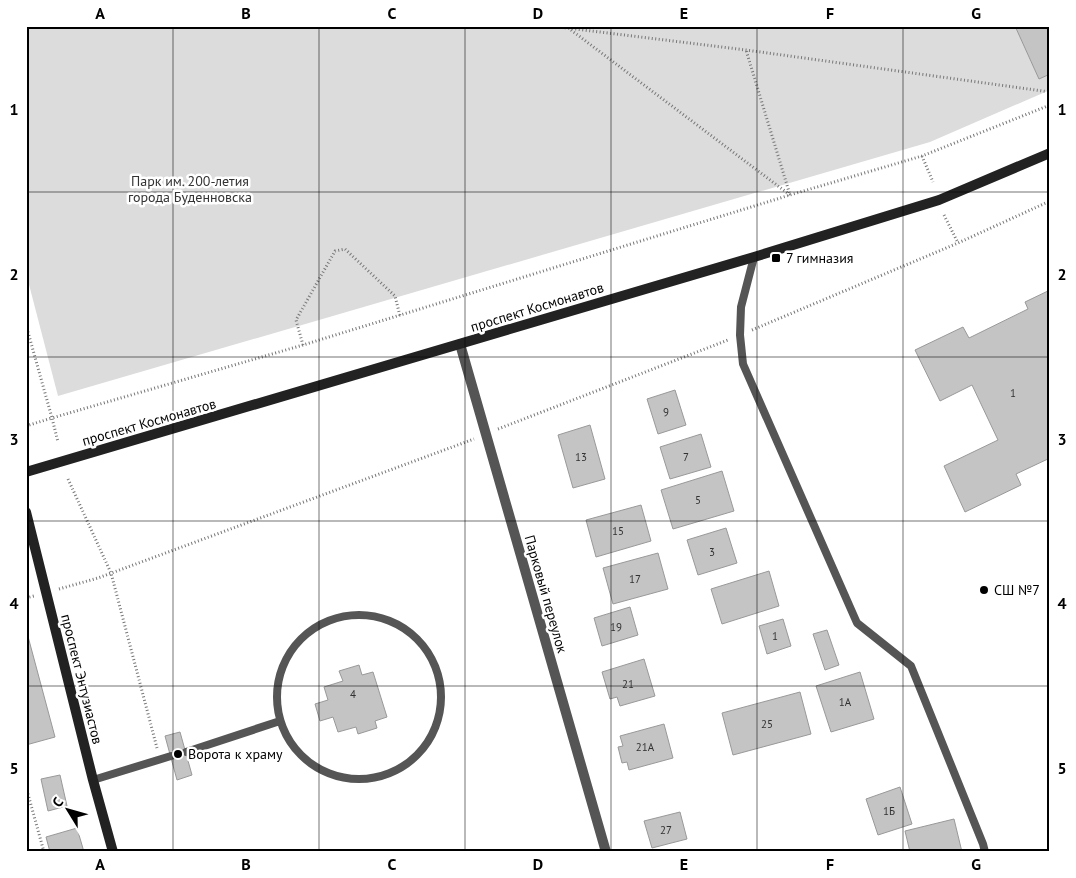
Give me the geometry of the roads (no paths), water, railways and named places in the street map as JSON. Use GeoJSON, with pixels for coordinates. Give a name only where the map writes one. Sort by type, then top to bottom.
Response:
{"type":"FeatureCollection","features":[{"type":"Feature","properties":{"kind":"street","name":"проспект Космонавтов"},"geometry":{"type":"LineString","coordinates":[[26,472],[754,257],[939,200],[1050,152]]}},
{"type":"Feature","properties":{"kind":"street","name":"Парковый переулок"},"geometry":{"type":"LineString","coordinates":[[460,344],[606,852]]}},
{"type":"Feature","properties":{"kind":"street","name":"проспект Энтузиастов"},"geometry":{"type":"LineString","coordinates":[[26,512],[93,780],[113,852]]}},
{"type":"Feature","properties":{"kind":"lane"},"geometry":{"type":"LineString","coordinates":[[754,257],[741,307],[740,335],[743,364],[857,623],[911,666],[980,835],[985,852]]}},
{"type":"Feature","properties":{"kind":"lane"},"geometry":{"type":"LineString","coordinates":[[361,614],[381,618],[401,628],[418,640],[431,658],[438,680],[440,700],[437,723],[428,742],[415,759],[395,773],[372,779],[349,779],[324,774],[302,756],[288,738],[280,721],[278,693],[285,664],[299,642],[322,622],[341,615],[361,614]]}},
{"type":"Feature","properties":{"kind":"lane"},"geometry":{"type":"LineString","coordinates":[[186,752],[280,721]]}},
{"type":"Feature","properties":{"kind":"lane"},"geometry":{"type":"LineString","coordinates":[[93,780],[171,756]]}},
{"type":"Feature","properties":{"kind":"place","name":"7 гимназия"},"geometry":{"type":"Point","coordinates":[776,258]}},
{"type":"Feature","properties":{"kind":"place","name":"СШ №7"},"geometry":{"type":"Point","coordinates":[984,590]}},
{"type":"Feature","properties":{"kind":"place","name":"Ворота к храму"},"geometry":{"type":"Point","coordinates":[178,754]}},
{"type":"Feature","properties":{"kind":"park label","name":"Парк им. 200-летия города Буденновска"},"geometry":{"type":"Point","coordinates":[190,190]}}]}
